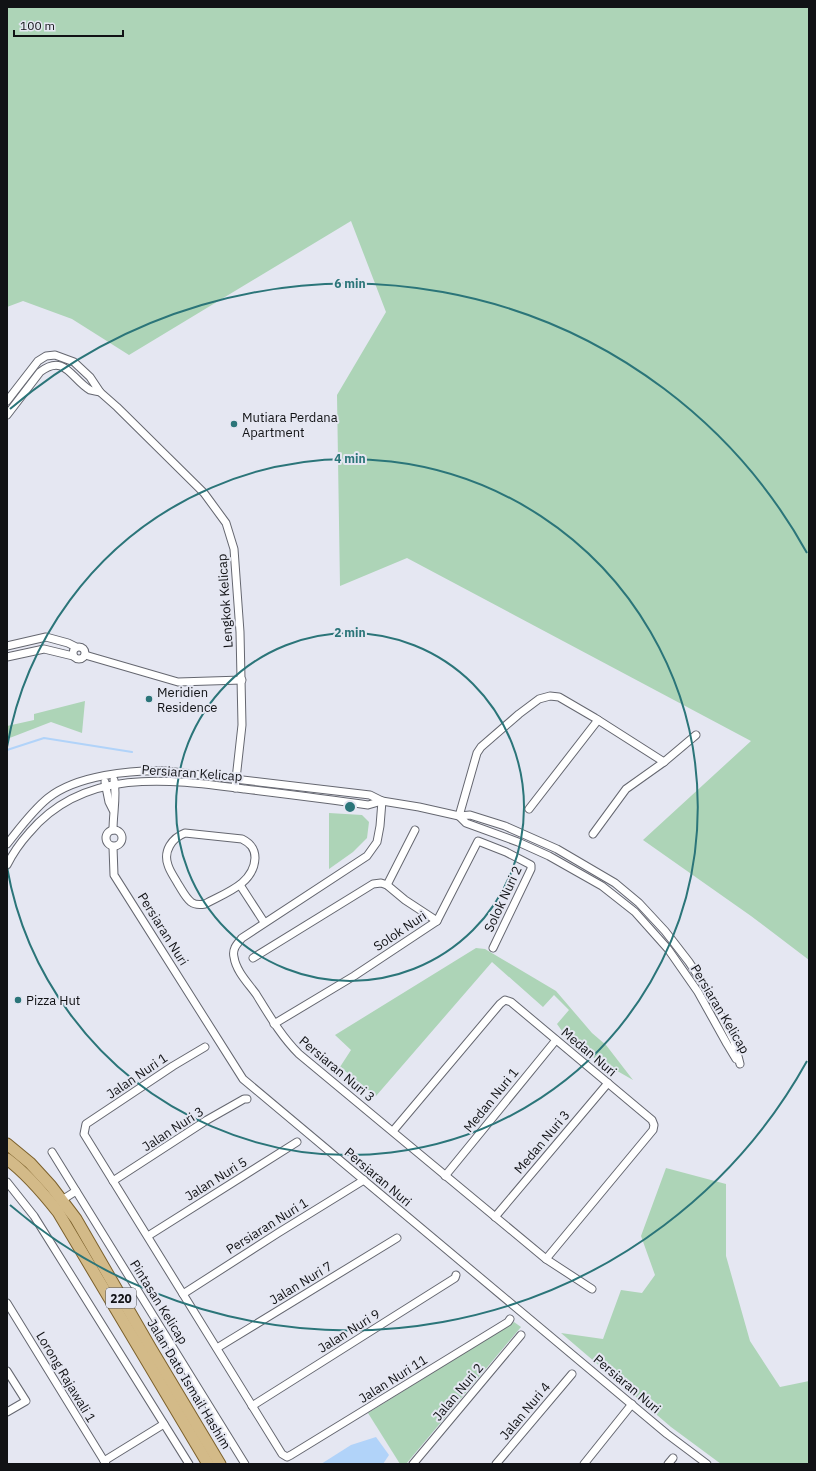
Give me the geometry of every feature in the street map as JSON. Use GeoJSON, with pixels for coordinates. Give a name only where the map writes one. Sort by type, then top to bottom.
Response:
{"type":"FeatureCollection","features":[{"type":"Feature","properties":{"kind":"main road","name":"Jalan Dato Ismail Hashim"},"geometry":{"type":"LineString","coordinates":[[7,1144],[30,1163],[62,1200],[76,1219],[220,1464]]}},
{"type":"Feature","properties":{"kind":"main road","name":"Jalan Dato Ismail Hashim"},"geometry":{"type":"LineString","coordinates":[[7,1159],[48,1198],[58,1212],[208,1464]]}},
{"type":"Feature","properties":{"kind":"street","name":"Lengkok Kelicap"},"geometry":{"type":"LineString","coordinates":[[7,402],[38,361],[46,356],[55,355],[74,362],[90,377],[100,392],[204,493],[226,523],[234,549],[242,680],[242,725],[235,788]]}},
{"type":"Feature","properties":{"kind":"street","name":"Lengkok Kelicap"},"geometry":{"type":"LineString","coordinates":[[7,415],[40,372],[47,366],[54,364],[68,369],[91,390],[100,392]]}},
{"type":"Feature","properties":{"kind":"street"},"geometry":{"type":"LineString","coordinates":[[7,646],[46,637],[83,648],[85,655]]}},
{"type":"Feature","properties":{"kind":"street"},"geometry":{"type":"LineString","coordinates":[[73,656],[74,649],[76,647]]}},
{"type":"Feature","properties":{"kind":"street"},"geometry":{"type":"LineString","coordinates":[[7,657],[44,649],[73,656],[76,659],[83,658],[85,655]]}},
{"type":"Feature","properties":{"kind":"street"},"geometry":{"type":"LineString","coordinates":[[85,655],[178,682],[242,680]]}},
{"type":"Feature","properties":{"kind":"street"},"geometry":{"type":"LineString","coordinates":[[459,816],[477,753],[481,747],[539,699],[550,696],[559,697],[664,762]]}},
{"type":"Feature","properties":{"kind":"street"},"geometry":{"type":"LineString","coordinates":[[529,810],[598,720]]}},
{"type":"Feature","properties":{"kind":"street"},"geometry":{"type":"LineString","coordinates":[[593,834],[626,790],[664,762],[696,735]]}},
{"type":"Feature","properties":{"kind":"street","name":"Persiaran Kelicap"},"geometry":{"type":"LineString","coordinates":[[7,844],[31,813],[49,797],[73,785],[104,776],[140,770],[236,778],[370,795],[382,801],[459,816],[470,814],[505,826],[557,849],[615,883],[639,903],[665,931],[689,962],[706,988],[734,1041],[740,1064],[698,992],[668,949],[635,912],[602,886],[549,856],[518,842],[466,823],[459,816]]}},
{"type":"Feature","properties":{"kind":"street"},"geometry":{"type":"LineString","coordinates":[[113,830],[113,810],[115,800],[114,774]]}},
{"type":"Feature","properties":{"kind":"street"},"geometry":{"type":"LineString","coordinates":[[104,776],[109,802],[113,810]]}},
{"type":"Feature","properties":{"kind":"street","name":"Persiaran Kelicap"},"geometry":{"type":"LineString","coordinates":[[7,865],[10,850],[50,811],[68,800],[93,789],[115,783],[166,781],[368,805],[382,801]]}},
{"type":"Feature","properties":{"kind":"street","name":"Persiaran Nuri 3"},"geometry":{"type":"LineString","coordinates":[[382,801],[380,826],[376,842],[367,856],[264,922],[242,938],[234,948],[234,957],[240,972],[256,994],[274,1024],[288,1043],[299,1054],[546,1259],[592,1289]]}},
{"type":"Feature","properties":{"kind":"street"},"geometry":{"type":"LineString","coordinates":[[116,830],[121,834],[122,840],[119,845],[113,847],[108,845],[105,838],[108,832],[116,830]]}},
{"type":"Feature","properties":{"kind":"street"},"geometry":{"type":"LineString","coordinates":[[253,958],[373,884],[381,883],[387,886],[415,830]]}},
{"type":"Feature","properties":{"kind":"street"},"geometry":{"type":"LineString","coordinates":[[185,833],[242,838],[254,848],[255,856],[254,866],[250,875],[240,885],[205,904],[200,905],[191,902],[186,897],[168,867],[166,860],[172,841],[177,836],[185,833]]}},
{"type":"Feature","properties":{"kind":"street","name":"Solok Nuri 2"},"geometry":{"type":"LineString","coordinates":[[437,921],[478,841],[530,863],[531,868],[493,948]]}},
{"type":"Feature","properties":{"kind":"street","name":"Persiaran Nuri"},"geometry":{"type":"LineString","coordinates":[[113,847],[114,875],[242,1079],[667,1434],[707,1464]]}},
{"type":"Feature","properties":{"kind":"street"},"geometry":{"type":"LineString","coordinates":[[567,866],[572,858]]}},
{"type":"Feature","properties":{"kind":"street"},"geometry":{"type":"LineString","coordinates":[[240,885],[264,922]]}},
{"type":"Feature","properties":{"kind":"street","name":"Solok Nuri"},"geometry":{"type":"LineString","coordinates":[[274,1024],[354,976],[437,921],[387,886]]}},
{"type":"Feature","properties":{"kind":"street","name":"Medan Nuri"},"geometry":{"type":"LineString","coordinates":[[393,1131],[500,1004],[505,1000],[511,1002],[608,1083],[652,1120],[654,1125],[653,1130],[546,1259]]}},
{"type":"Feature","properties":{"kind":"street","name":"Medan Nuri 1"},"geometry":{"type":"LineString","coordinates":[[445,1176],[556,1040]]}},
{"type":"Feature","properties":{"kind":"street","name":"Jalan Nuri 1"},"geometry":{"type":"LineString","coordinates":[[113,1181],[84,1134],[86,1124],[173,1066],[205,1047]]}},
{"type":"Feature","properties":{"kind":"street","name":"Medan Nuri 3"},"geometry":{"type":"LineString","coordinates":[[495,1217],[608,1083]]}},
{"type":"Feature","properties":{"kind":"street","name":"Jalan Nuri 3"},"geometry":{"type":"LineString","coordinates":[[113,1181],[207,1120],[244,1099],[247,1099]]}},
{"type":"Feature","properties":{"kind":"street","name":"Jalan Nuri 5"},"geometry":{"type":"LineString","coordinates":[[148,1236],[297,1142]]}},
{"type":"Feature","properties":{"kind":"street","name":"Pintasan Kelicap"},"geometry":{"type":"LineString","coordinates":[[52,1152],[245,1464]]}},
{"type":"Feature","properties":{"kind":"street","name":"Persiaran Nuri 1"},"geometry":{"type":"LineString","coordinates":[[183,1294],[364,1180]]}},
{"type":"Feature","properties":{"kind":"street"},"geometry":{"type":"LineString","coordinates":[[113,1181],[252,1406]]}},
{"type":"Feature","properties":{"kind":"street"},"geometry":{"type":"LineString","coordinates":[[7,1182],[34,1216],[189,1464]]}},
{"type":"Feature","properties":{"kind":"street"},"geometry":{"type":"LineString","coordinates":[[62,1200],[76,1191]]}},
{"type":"Feature","properties":{"kind":"street","name":"Jalan Nuri 7"},"geometry":{"type":"LineString","coordinates":[[217,1348],[397,1238]]}},
{"type":"Feature","properties":{"kind":"street","name":"Jalan Nuri 9"},"geometry":{"type":"LineString","coordinates":[[252,1406],[455,1278],[456,1275]]}},
{"type":"Feature","properties":{"kind":"street","name":"Lorong Rajawali 1"},"geometry":{"type":"LineString","coordinates":[[7,1303],[105,1463]]}},
{"type":"Feature","properties":{"kind":"street","name":"Jalan Nuri 11"},"geometry":{"type":"LineString","coordinates":[[252,1406],[282,1454],[287,1457],[503,1326],[510,1319]]}},
{"type":"Feature","properties":{"kind":"street","name":"Jalan Nuri 2"},"geometry":{"type":"LineString","coordinates":[[414,1464],[521,1336]]}},
{"type":"Feature","properties":{"kind":"street"},"geometry":{"type":"LineString","coordinates":[[7,1371],[26,1401],[7,1412]]}},
{"type":"Feature","properties":{"kind":"street","name":"Jalan Nuri 4"},"geometry":{"type":"LineString","coordinates":[[496,1464],[572,1374]]}},
{"type":"Feature","properties":{"kind":"street"},"geometry":{"type":"LineString","coordinates":[[584,1464],[632,1404]]}},
{"type":"Feature","properties":{"kind":"street"},"geometry":{"type":"LineString","coordinates":[[105,1463],[164,1424]]}},
{"type":"Feature","properties":{"kind":"street"},"geometry":{"type":"LineString","coordinates":[[668,1464],[673,1458]]}},
{"type":"Feature","properties":{"kind":"green space"},"geometry":{"type":"Polygon","coordinates":[[[7,7],[809,7],[809,960],[751,916],[643,840],[751,741],[407,558],[340,586],[337,395],[386,312],[351,221],[129,355],[72,319],[23,301],[7,307],[7,7]]]}},
{"type":"Feature","properties":{"kind":"green space"},"geometry":{"type":"Polygon","coordinates":[[[85,701],[82,733],[51,722],[7,739],[7,726],[34,720],[34,714],[85,701]]]}},
{"type":"Feature","properties":{"kind":"green space"},"geometry":{"type":"Polygon","coordinates":[[[329,813],[362,815],[369,822],[367,838],[353,852],[329,869],[329,813]]]}},
{"type":"Feature","properties":{"kind":"green space"},"geometry":{"type":"Polygon","coordinates":[[[476,948],[485,949],[556,991],[592,1033],[606,1045],[633,1080],[572,1045],[557,1024],[569,1010],[554,995],[543,1007],[492,962],[376,1096],[340,1067],[351,1050],[335,1035],[476,948]]]}},
{"type":"Feature","properties":{"kind":"green space"},"geometry":{"type":"Polygon","coordinates":[[[666,1168],[726,1184],[726,1256],[750,1341],[780,1387],[809,1381],[809,1464],[721,1464],[671,1427],[561,1333],[603,1339],[621,1290],[642,1293],[655,1275],[641,1236],[666,1168]]]}},
{"type":"Feature","properties":{"kind":"green space"},"geometry":{"type":"Polygon","coordinates":[[[514,1322],[521,1327],[406,1464],[400,1464],[368,1413],[514,1322]]]}},
{"type":"Feature","properties":{"kind":"water"},"geometry":{"type":"Polygon","coordinates":[[[376,1437],[389,1455],[383,1464],[321,1464],[351,1445],[376,1437]]]}},
{"type":"Feature","properties":{"kind":"waterway"},"geometry":{"type":"LineString","coordinates":[[7,750],[44,738],[132,752]]}},
{"type":"Feature","properties":{"kind":"place","name":"Mutiara Perdana Apartment"},"geometry":{"type":"Point","coordinates":[234,424]}},
{"type":"Feature","properties":{"kind":"place","name":"Meridien Residence"},"geometry":{"type":"Point","coordinates":[149,699]}},
{"type":"Feature","properties":{"kind":"place","name":"Pizza Hut"},"geometry":{"type":"Point","coordinates":[18,1000]}}]}
